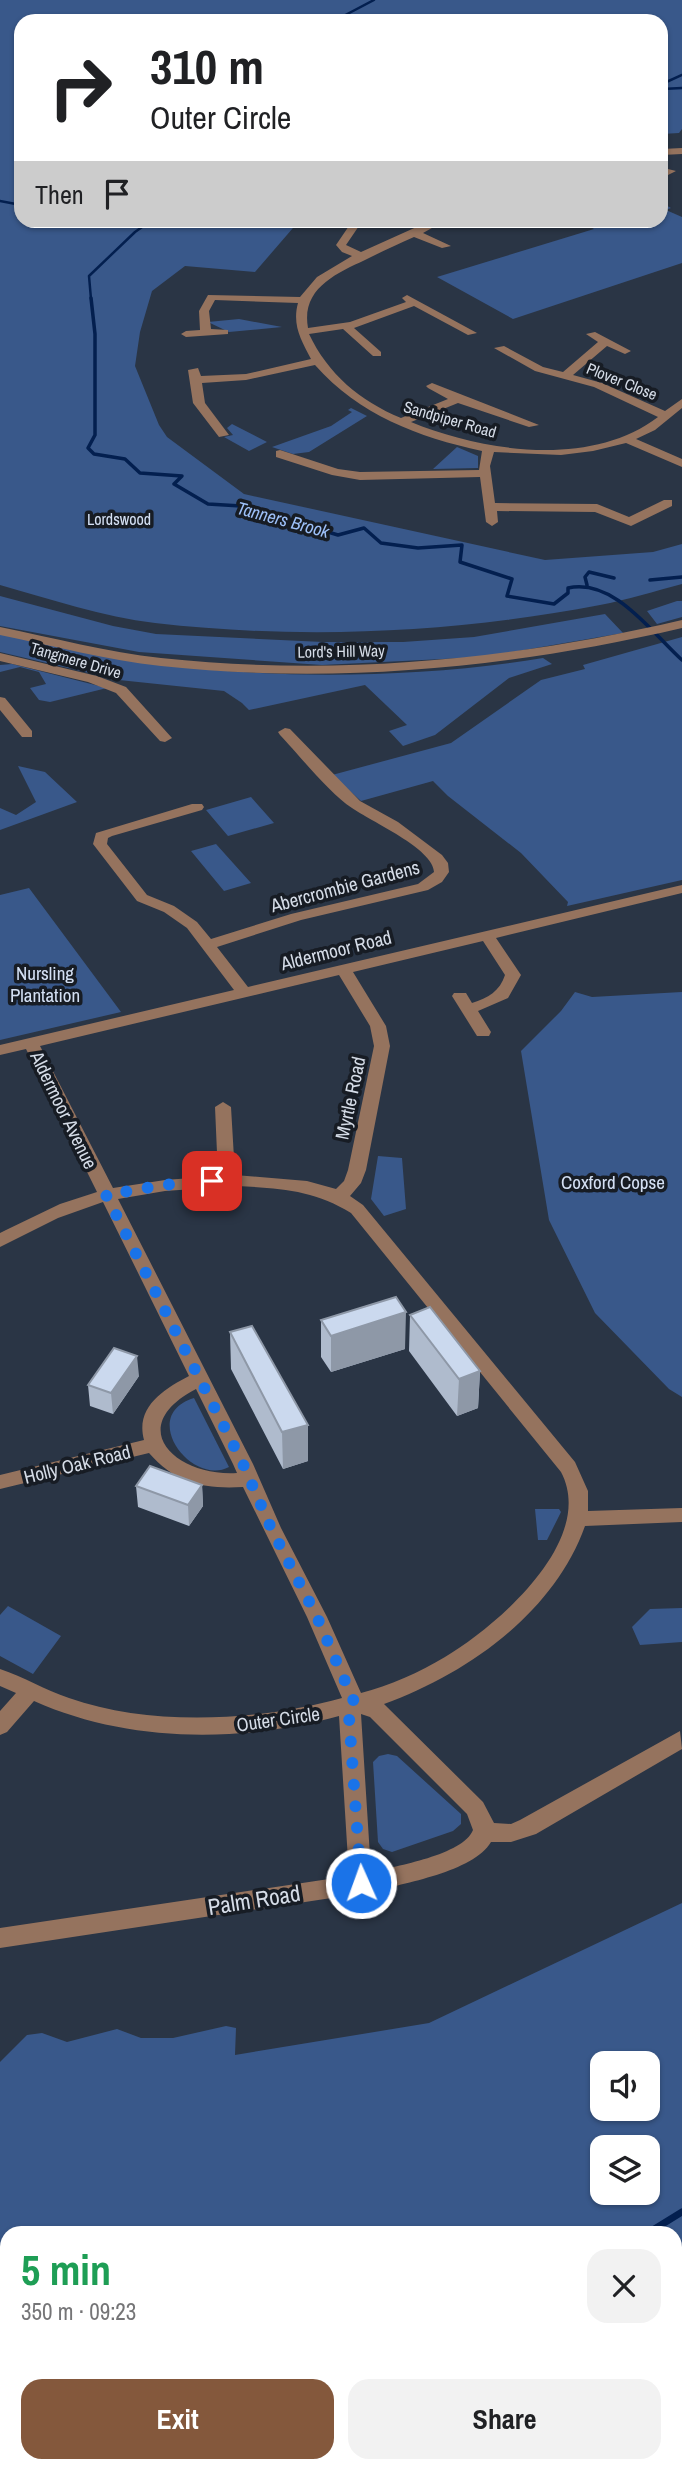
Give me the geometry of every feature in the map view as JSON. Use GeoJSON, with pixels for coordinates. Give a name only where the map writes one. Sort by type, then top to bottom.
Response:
{"type":"FeatureCollection","features":[{"type":"Feature","properties":{"kind":"street"},"geometry":{"type":"LineString","coordinates":[[353,228],[341,245],[345,250],[363,257]]}},
{"type":"Feature","properties":{"kind":"street"},"geometry":{"type":"LineString","coordinates":[[206,333],[204,311],[212,297],[227,295],[304,299],[319,281],[363,257],[427,228]]}},
{"type":"Feature","properties":{"kind":"street"},"geometry":{"type":"LineString","coordinates":[[417,234],[446,246]]}},
{"type":"Feature","properties":{"kind":"street"},"geometry":{"type":"LineString","coordinates":[[433,252],[461,241]]}},
{"type":"Feature","properties":{"kind":"street","name":"Sandpiper Road"},"geometry":{"type":"LineString","coordinates":[[304,299],[300,316],[303,332],[318,361],[359,400],[401,422],[489,448],[554,451],[626,439],[666,416],[682,402]]}},
{"type":"Feature","properties":{"kind":"street"},"geometry":{"type":"LineString","coordinates":[[303,332],[346,326],[411,299],[472,333]]}},
{"type":"Feature","properties":{"kind":"street"},"geometry":{"type":"LineString","coordinates":[[438,326],[452,322]]}},
{"type":"Feature","properties":{"kind":"street"},"geometry":{"type":"LineString","coordinates":[[346,326],[373,350],[383,343]]}},
{"type":"Feature","properties":{"kind":"street"},"geometry":{"type":"LineString","coordinates":[[186,334],[225,332]]}},
{"type":"Feature","properties":{"kind":"street","name":"Plover Close"},"geometry":{"type":"LineString","coordinates":[[592,334],[625,351]]}},
{"type":"Feature","properties":{"kind":"street","name":"Plover Close"},"geometry":{"type":"LineString","coordinates":[[565,376],[605,341]]}},
{"type":"Feature","properties":{"kind":"street","name":"Plover Close"},"geometry":{"type":"LineString","coordinates":[[500,348],[539,369],[598,384],[666,416]]}},
{"type":"Feature","properties":{"kind":"street"},"geometry":{"type":"LineString","coordinates":[[521,359],[533,355]]}},
{"type":"Feature","properties":{"kind":"street"},"geometry":{"type":"LineString","coordinates":[[223,435],[199,403],[194,375],[246,377],[318,361]]}},
{"type":"Feature","properties":{"kind":"street"},"geometry":{"type":"LineString","coordinates":[[432,386],[456,400],[505,419],[533,425]]}},
{"type":"Feature","properties":{"kind":"street"},"geometry":{"type":"LineString","coordinates":[[401,422],[456,400]]}},
{"type":"Feature","properties":{"kind":"street"},"geometry":{"type":"LineString","coordinates":[[213,423],[229,420]]}},
{"type":"Feature","properties":{"kind":"street"},"geometry":{"type":"LineString","coordinates":[[626,439],[682,463]]}},
{"type":"Feature","properties":{"kind":"street"},"geometry":{"type":"LineString","coordinates":[[489,448],[484,459],[492,522]]}},
{"type":"Feature","properties":{"kind":"street"},"geometry":{"type":"LineString","coordinates":[[280,454],[306,457],[337,472],[370,481],[485,473]]}},
{"type":"Feature","properties":{"kind":"street"},"geometry":{"type":"LineString","coordinates":[[490,507],[596,502],[631,522],[668,503]]}},
{"type":"Feature","properties":{"kind":"street","name":"Lord's Hill Way"},"geometry":{"type":"LineString","coordinates":[[0,631],[160,662],[320,671],[492,662],[635,636],[682,624]]}},
{"type":"Feature","properties":{"kind":"street","name":"Tangmere Drive"},"geometry":{"type":"LineString","coordinates":[[0,657],[92,679],[121,690],[165,737]]}},
{"type":"Feature","properties":{"kind":"street"},"geometry":{"type":"LineString","coordinates":[[0,701],[23,729],[0,729]]}},
{"type":"Feature","properties":{"kind":"street","name":"Abercrombie Gardens"},"geometry":{"type":"LineString","coordinates":[[208,944],[296,917],[423,887],[435,882],[442,873],[442,863],[437,858],[393,825],[355,804],[285,732]]}},
{"type":"Feature","properties":{"kind":"street"},"geometry":{"type":"LineString","coordinates":[[197,807],[172,821],[107,833],[101,836],[100,844],[142,898],[186,919],[245,994]]}},
{"type":"Feature","properties":{"kind":"street","name":"Aldermoor Road"},"geometry":{"type":"LineString","coordinates":[[0,1050],[682,889]]}},
{"type":"Feature","properties":{"kind":"street"},"geometry":{"type":"LineString","coordinates":[[483,1032],[464,1002],[494,1001],[511,984],[513,975],[486,934]]}},
{"type":"Feature","properties":{"kind":"street","name":"Myrtle Road"},"geometry":{"type":"LineString","coordinates":[[340,1196],[352,1183],[357,1170],[382,1046],[378,1026],[344,970]]}},
{"type":"Feature","properties":{"kind":"street","name":"Aldermoor Avenue"},"geometry":{"type":"LineString","coordinates":[[31,1043],[317,1617],[355,1704]]}},
{"type":"Feature","properties":{"kind":"street"},"geometry":{"type":"LineString","coordinates":[[223,1107],[227,1181]]}},
{"type":"Feature","properties":{"kind":"street","name":"Outer Circle"},"geometry":{"type":"LineString","coordinates":[[0,1241],[57,1213],[106,1195],[164,1185],[227,1181],[290,1184],[340,1196],[357,1209],[568,1467],[579,1487],[580,1507],[578,1519],[562,1555],[539,1593],[510,1621],[446,1665],[355,1704],[281,1722],[247,1726],[180,1727],[116,1718],[69,1707],[29,1693],[0,1677]]}},
{"type":"Feature","properties":{"kind":"street","name":"Holly Oak Road"},"geometry":{"type":"LineString","coordinates":[[199,1379],[174,1391],[158,1408],[152,1419],[154,1445],[164,1461],[196,1479],[223,1484],[249,1479]]}},
{"type":"Feature","properties":{"kind":"street","name":"Holly Oak Road"},"geometry":{"type":"LineString","coordinates":[[0,1482],[154,1445]]}},
{"type":"Feature","properties":{"kind":"street"},"geometry":{"type":"LineString","coordinates":[[578,1519],[682,1515]]}},
{"type":"Feature","properties":{"kind":"street"},"geometry":{"type":"LineString","coordinates":[[0,1726],[29,1693]]}},
{"type":"Feature","properties":{"kind":"street"},"geometry":{"type":"LineString","coordinates":[[361,1883],[349,1717],[355,1704],[377,1710],[475,1808],[482,1820],[484,1832],[511,1833],[528,1826],[680,1740]]}},
{"type":"Feature","properties":{"kind":"street","name":"Palm Road"},"geometry":{"type":"LineString","coordinates":[[0,1938],[361,1883],[397,1875],[468,1851],[481,1841],[484,1832]]}},
{"type":"Feature","properties":{"kind":"green space","name":"Lordswood"},"geometry":{"type":"Polygon","coordinates":[[[0,0],[682,0],[682,129],[679,133],[668,134],[668,14],[14,14],[14,228],[293,228],[255,272],[185,266],[152,291],[140,332],[135,366],[159,425],[167,437],[244,494],[545,560],[653,552],[682,544],[682,584],[631,598],[545,615],[434,627],[322,632],[155,623],[77,607],[0,585],[0,0]]]}},
{"type":"Feature","properties":{"kind":"green space"},"geometry":{"type":"Polygon","coordinates":[[[668,211],[682,217],[682,263],[513,319],[437,277],[594,229],[668,228],[668,211]]]}},
{"type":"Feature","properties":{"kind":"green space"},"geometry":{"type":"Polygon","coordinates":[[[239,319],[282,327],[229,332],[208,322],[239,319]]]}},
{"type":"Feature","properties":{"kind":"green space"},"geometry":{"type":"Polygon","coordinates":[[[351,408],[367,416],[309,452],[293,454],[272,447],[331,426],[352,412],[348,410],[351,408]]]}},
{"type":"Feature","properties":{"kind":"green space"},"geometry":{"type":"Polygon","coordinates":[[[232,424],[267,442],[249,451],[224,437],[233,435],[227,428],[232,424]]]}},
{"type":"Feature","properties":{"kind":"green space"},"geometry":{"type":"Polygon","coordinates":[[[457,447],[478,456],[478,468],[433,469],[457,447]]]}},
{"type":"Feature","properties":{"kind":"green space"},"geometry":{"type":"Polygon","coordinates":[[[0,596],[113,626],[156,634],[323,642],[403,642],[474,637],[605,614],[623,633],[483,657],[322,665],[139,652],[0,626],[0,596]]]}},
{"type":"Feature","properties":{"kind":"green space"},"geometry":{"type":"Polygon","coordinates":[[[682,601],[682,617],[657,624],[647,611],[682,601]]]}},
{"type":"Feature","properties":{"kind":"green space"},"geometry":{"type":"Polygon","coordinates":[[[0,634],[137,661],[252,673],[400,673],[449,670],[543,658],[552,664],[509,678],[435,735],[403,746],[389,731],[407,725],[365,685],[249,710],[224,691],[119,680],[0,652],[0,634]]]}},
{"type":"Feature","properties":{"kind":"green space"},"geometry":{"type":"Polygon","coordinates":[[[682,637],[682,880],[567,906],[568,902],[521,853],[448,796],[433,781],[361,801],[332,775],[451,743],[541,680],[585,669],[583,665],[682,637]]]}},
{"type":"Feature","properties":{"kind":"green space"},"geometry":{"type":"Polygon","coordinates":[[[12,664],[107,688],[50,702],[39,700],[30,688],[46,684],[39,672],[20,667],[0,672],[0,665],[12,664]]]}},
{"type":"Feature","properties":{"kind":"green space"},"geometry":{"type":"Polygon","coordinates":[[[18,766],[45,772],[77,802],[0,830],[0,808],[16,815],[36,802],[18,766]]]}},
{"type":"Feature","properties":{"kind":"green space"},"geometry":{"type":"Polygon","coordinates":[[[251,797],[274,823],[228,836],[206,810],[251,797]]]}},
{"type":"Feature","properties":{"kind":"green space"},"geometry":{"type":"Polygon","coordinates":[[[216,844],[251,883],[224,891],[191,851],[216,844]]]}},
{"type":"Feature","properties":{"kind":"green space","name":"Nursling Plantation"},"geometry":{"type":"Polygon","coordinates":[[[29,888],[121,1012],[0,1040],[0,895],[29,888]]]}},
{"type":"Feature","properties":{"kind":"green space","name":"Coxford Copse"},"geometry":{"type":"Polygon","coordinates":[[[575,992],[592,997],[682,992],[682,1397],[669,1389],[595,1313],[549,1220],[521,1051],[561,1011],[575,992]]]}},
{"type":"Feature","properties":{"kind":"green space"},"geometry":{"type":"Polygon","coordinates":[[[378,1156],[402,1158],[406,1209],[384,1216],[371,1199],[378,1156]]]}},
{"type":"Feature","properties":{"kind":"green space"},"geometry":{"type":"Polygon","coordinates":[[[194,1398],[229,1467],[214,1470],[200,1467],[186,1458],[176,1446],[170,1433],[171,1419],[178,1407],[194,1398]]]}},
{"type":"Feature","properties":{"kind":"green space"},"geometry":{"type":"Polygon","coordinates":[[[535,1509],[559,1509],[561,1512],[547,1540],[538,1540],[535,1509]]]}},
{"type":"Feature","properties":{"kind":"green space"},"geometry":{"type":"Polygon","coordinates":[[[8,1606],[61,1636],[33,1674],[0,1656],[0,1615],[8,1606]]]}},
{"type":"Feature","properties":{"kind":"green space"},"geometry":{"type":"Polygon","coordinates":[[[682,1608],[682,1642],[640,1645],[632,1627],[650,1609],[682,1608]]]}},
{"type":"Feature","properties":{"kind":"green space"},"geometry":{"type":"Polygon","coordinates":[[[379,1756],[397,1756],[461,1814],[461,1824],[453,1831],[392,1852],[383,1849],[378,1842],[373,1762],[379,1756]]]}},
{"type":"Feature","properties":{"kind":"green space"},"geometry":{"type":"Polygon","coordinates":[[[682,1903],[682,2226],[0,2226],[0,2062],[27,2035],[42,2033],[67,2042],[117,2029],[141,2038],[173,2038],[226,2026],[236,2028],[235,2055],[429,2023],[682,1903]]]}},
{"type":"Feature","properties":{"kind":"building"},"geometry":{"type":"Polygon","coordinates":[[[396,1297],[406,1312],[331,1336],[321,1320],[396,1297]]]}},
{"type":"Feature","properties":{"kind":"building"},"geometry":{"type":"Polygon","coordinates":[[[430,1307],[480,1371],[459,1379],[410,1315],[430,1307]]]}},
{"type":"Feature","properties":{"kind":"building"},"geometry":{"type":"Polygon","coordinates":[[[252,1326],[308,1425],[282,1432],[230,1332],[252,1326]]]}},
{"type":"Feature","properties":{"kind":"building"},"geometry":{"type":"Polygon","coordinates":[[[114,1348],[137,1356],[111,1393],[88,1385],[114,1348]]]}},
{"type":"Feature","properties":{"kind":"building"},"geometry":{"type":"Polygon","coordinates":[[[150,1466],[202,1485],[188,1505],[136,1486],[150,1466]]]}},
{"type":"Feature","properties":{"kind":"waterway","name":"Tanners Brook"},"geometry":{"type":"LineString","coordinates":[[347,14],[374,0]]}},
{"type":"Feature","properties":{"kind":"waterway"},"geometry":{"type":"LineString","coordinates":[[668,81],[682,75]]}},
{"type":"Feature","properties":{"kind":"waterway"},"geometry":{"type":"LineString","coordinates":[[668,89],[682,88]]}},
{"type":"Feature","properties":{"kind":"waterway"},"geometry":{"type":"LineString","coordinates":[[0,201],[14,204]]}},
{"type":"Feature","properties":{"kind":"waterway","name":"Tanners Brook"},"geometry":{"type":"LineString","coordinates":[[91,299],[89,276],[141,228]]}},
{"type":"Feature","properties":{"kind":"waterway","name":"Tanners Brook"},"geometry":{"type":"LineString","coordinates":[[91,298],[95,334],[95,435],[88,448],[94,454],[125,459],[140,473],[182,476],[174,484],[208,504],[241,506],[338,535],[364,528],[381,543],[418,548],[462,545],[460,562],[512,579],[507,596],[554,604],[568,593],[568,588],[585,587],[601,591],[631,610],[682,660]]}},
{"type":"Feature","properties":{"kind":"waterway"},"geometry":{"type":"LineString","coordinates":[[587,585],[585,577],[589,572],[614,578]]}},
{"type":"Feature","properties":{"kind":"waterway"},"geometry":{"type":"LineString","coordinates":[[650,580],[682,577]]}},
{"type":"Feature","properties":{"kind":"waterway","name":"Tanners Brook"},"geometry":{"type":"LineString","coordinates":[[659,2226],[682,2212]]}},
{"type":"Feature","properties":{"kind":"route"},"geometry":{"type":"LineString","coordinates":[[212,1181],[164,1185],[106,1195],[243,1464],[271,1528],[317,1617],[355,1704],[349,1717],[361,1883]]}}]}
